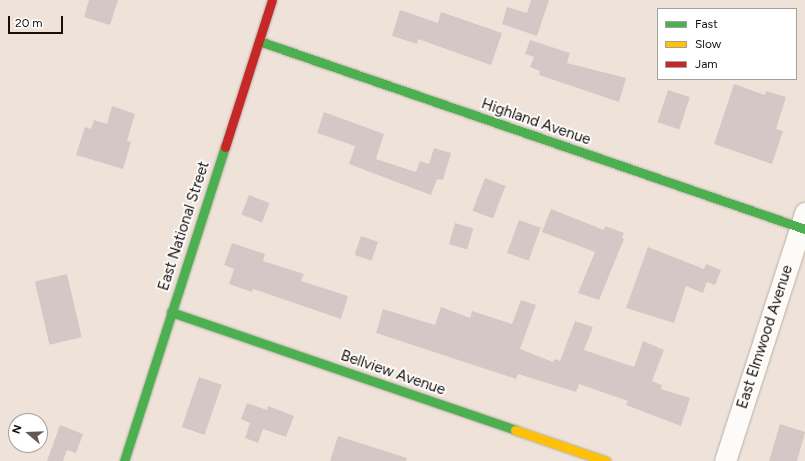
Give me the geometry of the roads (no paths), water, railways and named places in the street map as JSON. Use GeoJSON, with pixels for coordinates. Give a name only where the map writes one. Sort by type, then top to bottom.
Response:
{"type":"FeatureCollection","features":[{"type":"Feature","properties":{"kind":"street","name":"East National Street"},"geometry":{"type":"LineString","coordinates":[[124,461],[272,0]]}},
{"type":"Feature","properties":{"kind":"street","name":"Highland Avenue"},"geometry":{"type":"LineString","coordinates":[[259,41],[804,223]]}},
{"type":"Feature","properties":{"kind":"street","name":"East Elmwood Avenue"},"geometry":{"type":"LineString","coordinates":[[725,461],[804,223]]}},
{"type":"Feature","properties":{"kind":"street","name":"Bellview Avenue"},"geometry":{"type":"LineString","coordinates":[[171,312],[606,461]]}}]}
